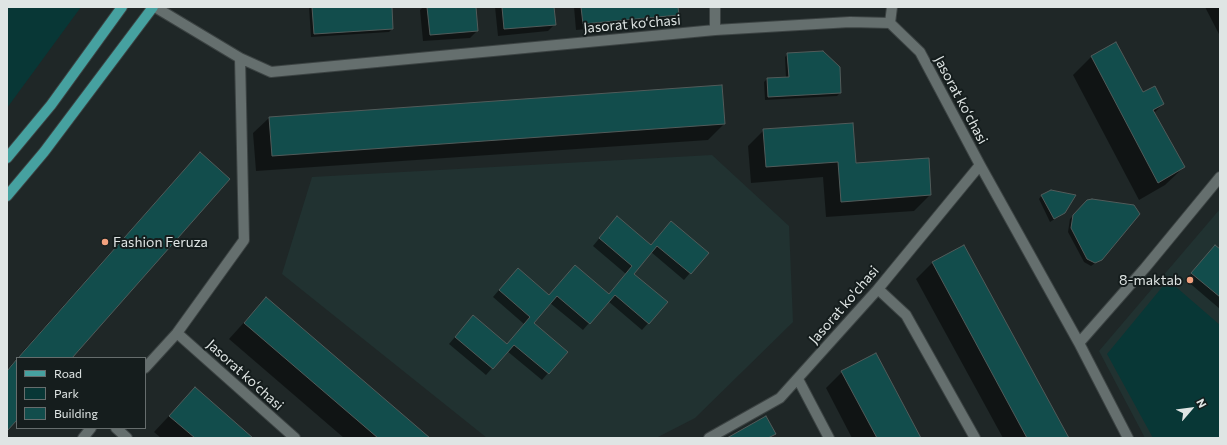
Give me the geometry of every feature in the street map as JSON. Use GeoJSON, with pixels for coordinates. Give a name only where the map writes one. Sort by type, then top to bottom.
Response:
{"type":"FeatureCollection","features":[{"type":"Feature","properties":{"kind":"main road"},"geometry":{"type":"LineString","coordinates":[[7,158],[51,105],[122,7]]}},
{"type":"Feature","properties":{"kind":"main road"},"geometry":{"type":"LineString","coordinates":[[7,196],[44,152],[154,7]]}},
{"type":"Feature","properties":{"kind":"street","name":"Jasorat ko‘chasi"},"geometry":{"type":"LineString","coordinates":[[154,7],[240,58],[271,72],[715,30],[850,22],[890,23],[920,52],[980,166],[1079,343],[1128,438]]}},
{"type":"Feature","properties":{"kind":"street"},"geometry":{"type":"LineString","coordinates":[[715,7],[715,30]]}},
{"type":"Feature","properties":{"kind":"street"},"geometry":{"type":"LineString","coordinates":[[890,23],[892,7]]}},
{"type":"Feature","properties":{"kind":"street"},"geometry":{"type":"LineString","coordinates":[[146,367],[177,333],[244,240],[240,58]]}},
{"type":"Feature","properties":{"kind":"street","name":"Jasorat ko'chasi"},"geometry":{"type":"LineString","coordinates":[[709,438],[780,398],[878,289],[980,166]]}},
{"type":"Feature","properties":{"kind":"street"},"geometry":{"type":"LineString","coordinates":[[1079,343],[1145,268],[1220,178]]}},
{"type":"Feature","properties":{"kind":"street"},"geometry":{"type":"LineString","coordinates":[[878,289],[906,315],[975,438]]}},
{"type":"Feature","properties":{"kind":"street","name":"Jasorat ko‘chasi"},"geometry":{"type":"LineString","coordinates":[[177,333],[295,438]]}},
{"type":"Feature","properties":{"kind":"street"},"geometry":{"type":"LineString","coordinates":[[798,379],[829,438]]}},
{"type":"Feature","properties":{"kind":"street"},"geometry":{"type":"LineString","coordinates":[[83,438],[90,429]]}},
{"type":"Feature","properties":{"kind":"street"},"geometry":{"type":"LineString","coordinates":[[117,429],[127,438]]}},
{"type":"Feature","properties":{"kind":"shaded area"},"geometry":{"type":"Polygon","coordinates":[[[712,155],[789,226],[793,322],[695,418],[656,438],[487,438],[282,274],[312,177],[712,155]]]}},
{"type":"Feature","properties":{"kind":"shaded area","name":"8-maktab"},"geometry":{"type":"Polygon","coordinates":[[[1220,209],[1220,438],[1145,438],[1099,351],[1220,209]]]}},
{"type":"Feature","properties":{"kind":"green space"},"geometry":{"type":"Polygon","coordinates":[[[7,7],[81,7],[7,108],[7,7]]]}},
{"type":"Feature","properties":{"kind":"green space","name":"8-maktab"},"geometry":{"type":"Polygon","coordinates":[[[1168,280],[1220,325],[1220,438],[1153,438],[1107,354],[1168,280]]]}},
{"type":"Feature","properties":{"kind":"building"},"geometry":{"type":"Polygon","coordinates":[[[312,7],[392,7],[393,29],[314,34],[312,7]]]}},
{"type":"Feature","properties":{"kind":"building"},"geometry":{"type":"Polygon","coordinates":[[[427,7],[476,7],[478,31],[430,35],[427,7]]]}},
{"type":"Feature","properties":{"kind":"building"},"geometry":{"type":"Polygon","coordinates":[[[502,7],[554,7],[556,25],[504,29],[502,7]]]}},
{"type":"Feature","properties":{"kind":"building"},"geometry":{"type":"Polygon","coordinates":[[[581,7],[678,7],[679,15],[583,24],[581,7]]]}},
{"type":"Feature","properties":{"kind":"building"},"geometry":{"type":"Polygon","coordinates":[[[1116,42],[1143,92],[1155,86],[1164,104],[1153,110],[1185,167],[1158,183],[1091,56],[1116,42]]]}},
{"type":"Feature","properties":{"kind":"building"},"geometry":{"type":"Polygon","coordinates":[[[823,51],[840,67],[841,93],[768,97],[767,78],[789,77],[787,53],[823,51]]]}},
{"type":"Feature","properties":{"kind":"building"},"geometry":{"type":"Polygon","coordinates":[[[722,85],[725,124],[272,156],[269,117],[722,85]]]}},
{"type":"Feature","properties":{"kind":"building"},"geometry":{"type":"Polygon","coordinates":[[[853,123],[856,163],[929,158],[931,195],[841,202],[838,162],[766,167],[763,129],[853,123]]]}},
{"type":"Feature","properties":{"kind":"building"},"geometry":{"type":"Polygon","coordinates":[[[200,152],[230,179],[73,357],[19,357],[200,152]]]}},
{"type":"Feature","properties":{"kind":"building"},"geometry":{"type":"Polygon","coordinates":[[[1051,190],[1076,195],[1065,213],[1054,219],[1041,195],[1051,190]]]}},
{"type":"Feature","properties":{"kind":"building"},"geometry":{"type":"Polygon","coordinates":[[[1092,199],[1134,205],[1140,214],[1102,260],[1095,263],[1087,259],[1071,228],[1073,215],[1087,200],[1092,199]]]}},
{"type":"Feature","properties":{"kind":"building"},"geometry":{"type":"Polygon","coordinates":[[[617,216],[651,245],[671,221],[709,253],[691,274],[657,246],[634,274],[668,302],[649,324],[615,295],[590,324],[557,296],[534,323],[568,352],[549,374],[514,345],[493,369],[455,337],[473,315],[507,344],[530,317],[499,290],[518,268],[549,295],[575,265],[609,294],[632,266],[599,238],[617,216]]]}},
{"type":"Feature","properties":{"kind":"building"},"geometry":{"type":"Polygon","coordinates":[[[964,245],[1069,438],[1027,438],[932,262],[964,245]]]}},
{"type":"Feature","properties":{"kind":"building"},"geometry":{"type":"Polygon","coordinates":[[[1215,245],[1220,249],[1220,297],[1191,273],[1215,245]]]}},
{"type":"Feature","properties":{"kind":"building"},"geometry":{"type":"Polygon","coordinates":[[[266,297],[430,438],[378,438],[244,323],[266,297]]]}},
{"type":"Feature","properties":{"kind":"building"},"geometry":{"type":"Polygon","coordinates":[[[876,353],[921,438],[877,438],[841,371],[876,353]]]}},
{"type":"Feature","properties":{"kind":"building"},"geometry":{"type":"Polygon","coordinates":[[[16,360],[16,421],[7,431],[7,371],[16,360]]]}},
{"type":"Feature","properties":{"kind":"building"},"geometry":{"type":"Polygon","coordinates":[[[195,387],[253,438],[195,438],[169,416],[195,387]]]}},
{"type":"Feature","properties":{"kind":"building"},"geometry":{"type":"Polygon","coordinates":[[[766,416],[776,434],[768,438],[727,438],[766,416]]]}},
{"type":"Feature","properties":{"kind":"place","name":"Fashion Feruza"},"geometry":{"type":"Point","coordinates":[105,242]}},
{"type":"Feature","properties":{"kind":"place","name":"8-maktab"},"geometry":{"type":"Point","coordinates":[1190,280]}}]}
